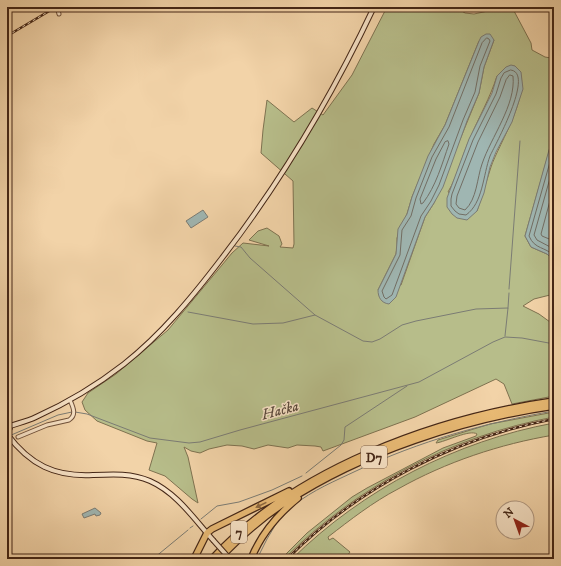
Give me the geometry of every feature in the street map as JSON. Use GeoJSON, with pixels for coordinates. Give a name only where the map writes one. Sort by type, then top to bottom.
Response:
{"type":"FeatureCollection","features":[{"type":"Feature","properties":{"kind":"highway","name":"D7"},"geometry":{"type":"LineString","coordinates":[[219,559],[272,512],[323,478],[395,443],[454,423],[554,401]]}},
{"type":"Feature","properties":{"kind":"highway","name":"D7"},"geometry":{"type":"LineString","coordinates":[[269,508],[298,489],[384,452],[455,428],[518,412],[554,406]]}},
{"type":"Feature","properties":{"kind":"highway"},"geometry":{"type":"LineString","coordinates":[[194,559],[207,533],[212,528],[315,477],[323,478],[317,487],[282,511],[262,536],[251,559]]}},
{"type":"Feature","properties":{"kind":"highway","name":"7"},"geometry":{"type":"LineString","coordinates":[[212,559],[239,532],[269,508]]}},
{"type":"Feature","properties":{"kind":"street"},"geometry":{"type":"LineString","coordinates":[[57,7],[59,14]]}},
{"type":"Feature","properties":{"kind":"street"},"geometry":{"type":"LineString","coordinates":[[10,426],[35,417],[70,400],[108,375],[149,342],[172,320],[207,278],[250,220],[296,151],[333,88],[374,7]]}},
{"type":"Feature","properties":{"kind":"street"},"geometry":{"type":"LineString","coordinates":[[18,437],[46,424],[69,420],[74,416],[74,409],[70,400]]}},
{"type":"Feature","properties":{"kind":"street"},"geometry":{"type":"LineString","coordinates":[[7,421],[10,426],[10,430],[7,433],[19,450],[30,460],[55,472],[77,476],[112,474],[128,475],[142,478],[156,484],[174,497],[230,559]]}},
{"type":"Feature","properties":{"kind":"green space"},"geometry":{"type":"Polygon","coordinates":[[[387,7],[455,7],[465,13],[474,14],[507,7],[514,11],[531,43],[532,50],[545,57],[551,58],[554,55],[554,139],[525,236],[531,247],[547,254],[554,261],[554,294],[534,299],[523,306],[554,323],[554,396],[512,404],[504,384],[496,379],[415,417],[323,451],[321,447],[315,446],[297,445],[288,448],[268,445],[254,449],[242,446],[227,445],[209,449],[200,453],[191,451],[184,447],[188,457],[198,503],[165,476],[149,470],[157,443],[147,441],[97,421],[85,410],[82,402],[88,393],[116,374],[168,330],[232,253],[243,243],[269,246],[249,240],[258,231],[267,228],[279,236],[282,244],[280,247],[293,248],[293,181],[261,153],[267,100],[294,122],[312,108],[323,115],[352,75],[387,7]],[[494,40],[479,41],[445,125],[434,144],[412,197],[397,238],[396,254],[378,290],[401,285],[425,217],[434,203],[479,93],[484,67],[494,40]],[[515,66],[497,76],[488,100],[473,130],[455,179],[448,192],[477,211],[491,167],[519,101],[522,87],[521,75],[515,66]]]}},
{"type":"Feature","properties":{"kind":"green space"},"geometry":{"type":"Polygon","coordinates":[[[554,412],[554,417],[479,437],[443,451],[408,468],[375,487],[343,509],[312,533],[284,559],[281,559],[307,533],[352,497],[443,448],[476,436],[477,434],[463,434],[436,443],[438,440],[490,424],[554,412]]]}},
{"type":"Feature","properties":{"kind":"green space"},"geometry":{"type":"Polygon","coordinates":[[[554,423],[554,435],[514,443],[454,462],[416,479],[389,494],[328,537],[329,540],[333,538],[350,552],[345,559],[292,559],[349,511],[380,490],[413,472],[447,455],[482,442],[518,431],[554,423]]]}},
{"type":"Feature","properties":{"kind":"water"},"geometry":{"type":"Polygon","coordinates":[[[486,34],[490,34],[494,40],[484,67],[479,93],[443,187],[425,217],[396,297],[389,304],[386,303],[380,299],[378,290],[396,254],[398,229],[407,214],[428,156],[445,125],[479,41],[481,37],[486,34]]]}},
{"type":"Feature","properties":{"kind":"water"},"geometry":{"type":"Polygon","coordinates":[[[511,65],[515,66],[521,72],[523,89],[512,122],[490,167],[484,193],[477,211],[467,220],[457,218],[447,207],[447,198],[469,139],[492,93],[497,76],[506,67],[511,65]]]}},
{"type":"Feature","properties":{"kind":"water"},"geometry":{"type":"Polygon","coordinates":[[[554,139],[554,261],[547,254],[531,247],[525,236],[549,150],[554,139]]]}},
{"type":"Feature","properties":{"kind":"water"},"geometry":{"type":"Polygon","coordinates":[[[203,210],[208,217],[191,228],[186,221],[203,210]]]}},
{"type":"Feature","properties":{"kind":"water"},"geometry":{"type":"Polygon","coordinates":[[[95,508],[101,513],[100,515],[96,516],[95,514],[84,518],[82,514],[95,508]]]}},
{"type":"Feature","properties":{"kind":"waterway"},"geometry":{"type":"LineString","coordinates":[[509,289],[520,141]]}},
{"type":"Feature","properties":{"kind":"waterway"},"geometry":{"type":"LineString","coordinates":[[235,246],[241,247],[250,258],[315,315]]}},
{"type":"Feature","properties":{"kind":"waterway"},"geometry":{"type":"LineString","coordinates":[[508,308],[509,293]]}},
{"type":"Feature","properties":{"kind":"waterway"},"geometry":{"type":"LineString","coordinates":[[188,312],[253,324],[283,323],[315,315],[363,341],[372,342],[380,339],[402,325],[416,321],[476,309],[508,308],[505,336]]}},
{"type":"Feature","properties":{"kind":"waterway","name":"Hačka"},"geometry":{"type":"LineString","coordinates":[[75,412],[87,414],[150,438],[189,443],[200,442],[419,382],[505,337],[522,338],[554,344]]}},
{"type":"Feature","properties":{"kind":"waterway"},"geometry":{"type":"LineString","coordinates":[[306,473],[341,445],[344,440],[345,427],[407,386]]}},
{"type":"Feature","properties":{"kind":"waterway"},"geometry":{"type":"LineString","coordinates":[[294,505],[316,490],[332,482],[380,460],[428,442],[477,427],[554,411]]}},
{"type":"Feature","properties":{"kind":"waterway","name":"Hačka"},"geometry":{"type":"LineString","coordinates":[[9,436],[58,415],[72,412]]}},
{"type":"Feature","properties":{"kind":"waterway"},"geometry":{"type":"LineString","coordinates":[[201,519],[217,506],[239,502],[272,490],[302,476]]}},
{"type":"Feature","properties":{"kind":"waterway"},"geometry":{"type":"LineString","coordinates":[[257,559],[279,519]]}},
{"type":"Feature","properties":{"kind":"waterway"},"geometry":{"type":"LineString","coordinates":[[154,558],[188,530]]}},
{"type":"Feature","properties":{"kind":"railway"},"geometry":{"type":"LineString","coordinates":[[7,36],[56,7]]}},
{"type":"Feature","properties":{"kind":"railway"},"geometry":{"type":"LineString","coordinates":[[287,559],[315,533],[345,509],[410,469],[480,439],[554,419]]}}]}
